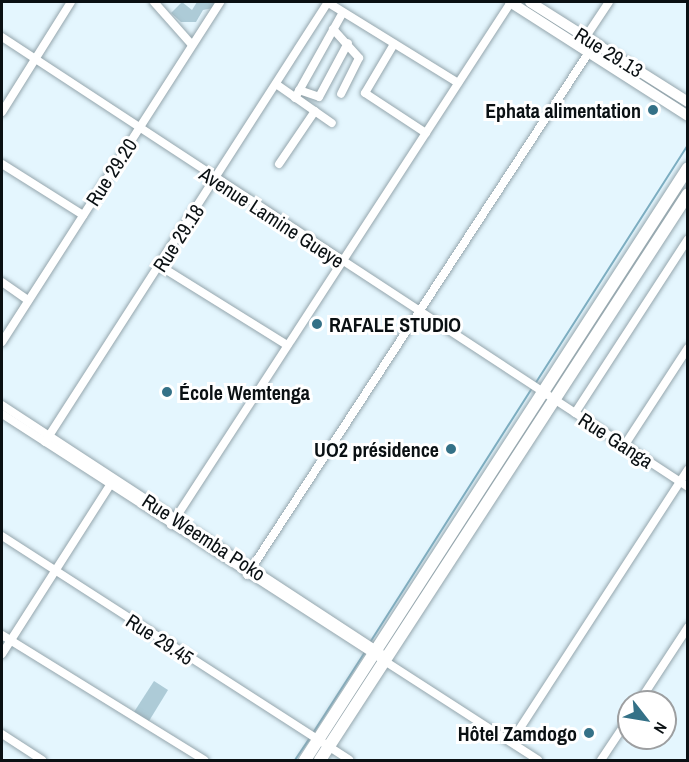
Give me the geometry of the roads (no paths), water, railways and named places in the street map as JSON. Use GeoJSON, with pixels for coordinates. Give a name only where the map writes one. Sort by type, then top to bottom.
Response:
{"type":"FeatureCollection","features":[{"type":"Feature","properties":{"kind":"main road"},"geometry":{"type":"LineString","coordinates":[[510,2],[687,116]]}},
{"type":"Feature","properties":{"kind":"main road","name":"Rue 29.13"},"geometry":{"type":"LineString","coordinates":[[530,2],[687,102]]}},
{"type":"Feature","properties":{"kind":"main road"},"geometry":{"type":"LineString","coordinates":[[549,397],[687,168]]}},
{"type":"Feature","properties":{"kind":"main road"},"geometry":{"type":"LineString","coordinates":[[305,760],[324,744],[549,397],[687,194]]}},
{"type":"Feature","properties":{"kind":"main road"},"geometry":{"type":"LineString","coordinates":[[320,760],[324,744]]}},
{"type":"Feature","properties":{"kind":"street"},"geometry":{"type":"LineString","coordinates":[[2,112],[71,2]]}},
{"type":"Feature","properties":{"kind":"street"},"geometry":{"type":"LineString","coordinates":[[154,2],[192,45]]}},
{"type":"Feature","properties":{"kind":"street","name":"Rue 29.20"},"geometry":{"type":"LineString","coordinates":[[2,342],[220,2]]}},
{"type":"Feature","properties":{"kind":"street"},"geometry":{"type":"LineString","coordinates":[[327,2],[458,83]]}},
{"type":"Feature","properties":{"kind":"street","name":"Rue 29.18"},"geometry":{"type":"LineString","coordinates":[[47,439],[160,266],[327,2]]}},
{"type":"Feature","properties":{"kind":"street"},"geometry":{"type":"LineString","coordinates":[[173,521],[343,263],[510,2]]}},
{"type":"Feature","properties":{"kind":"street"},"geometry":{"type":"LineString","coordinates":[[249,572],[420,313],[584,50],[609,2]]}},
{"type":"Feature","properties":{"kind":"street"},"geometry":{"type":"LineString","coordinates":[[297,94],[343,12]]}},
{"type":"Feature","properties":{"kind":"street"},"geometry":{"type":"LineString","coordinates":[[333,29],[348,43],[359,58],[341,94]]}},
{"type":"Feature","properties":{"kind":"street","name":"Avenue Lamine Gueye"},"geometry":{"type":"LineString","coordinates":[[2,37],[215,180],[549,397]]}},
{"type":"Feature","properties":{"kind":"street"},"geometry":{"type":"LineString","coordinates":[[276,84],[297,94],[319,97],[348,43]]}},
{"type":"Feature","properties":{"kind":"street"},"geometry":{"type":"LineString","coordinates":[[394,44],[365,93],[426,133]]}},
{"type":"Feature","properties":{"kind":"street"},"geometry":{"type":"LineString","coordinates":[[297,94],[332,123]]}},
{"type":"Feature","properties":{"kind":"street"},"geometry":{"type":"LineString","coordinates":[[279,164],[315,111]]}},
{"type":"Feature","properties":{"kind":"street"},"geometry":{"type":"LineString","coordinates":[[2,164],[83,215]]}},
{"type":"Feature","properties":{"kind":"street"},"geometry":{"type":"LineString","coordinates":[[575,413],[687,238]]}},
{"type":"Feature","properties":{"kind":"street"},"geometry":{"type":"LineString","coordinates":[[160,266],[287,345]]}},
{"type":"Feature","properties":{"kind":"street"},"geometry":{"type":"LineString","coordinates":[[2,282],[28,300]]}},
{"type":"Feature","properties":{"kind":"street"},"geometry":{"type":"LineString","coordinates":[[624,446],[687,348]]}},
{"type":"Feature","properties":{"kind":"street","name":"Rue Ganga"},"geometry":{"type":"LineString","coordinates":[[549,397],[687,487]]}},
{"type":"Feature","properties":{"kind":"street","name":"Rue Weemba Poko"},"geometry":{"type":"LineString","coordinates":[[2,405],[110,485],[173,521]]}},
{"type":"Feature","properties":{"kind":"street","name":"Rue Weemba Poko"},"geometry":{"type":"LineString","coordinates":[[2,414],[47,439],[538,760]]}},
{"type":"Feature","properties":{"kind":"street"},"geometry":{"type":"LineString","coordinates":[[511,742],[687,469]]}},
{"type":"Feature","properties":{"kind":"street"},"geometry":{"type":"LineString","coordinates":[[2,654],[110,485]]}},
{"type":"Feature","properties":{"kind":"street","name":"Rue 29.45"},"geometry":{"type":"LineString","coordinates":[[2,536],[349,760]]}},
{"type":"Feature","properties":{"kind":"street"},"geometry":{"type":"LineString","coordinates":[[647,690],[687,627]]}},
{"type":"Feature","properties":{"kind":"street"},"geometry":{"type":"LineString","coordinates":[[2,635],[204,760]]}},
{"type":"Feature","properties":{"kind":"street"},"geometry":{"type":"LineString","coordinates":[[2,734],[31,758],[42,760]]}},
{"type":"Feature","properties":{"kind":"street"},"geometry":{"type":"LineString","coordinates":[[601,760],[617,736]]}},
{"type":"Feature","properties":{"kind":"waterway"},"geometry":{"type":"LineString","coordinates":[[535,384],[688,145]]}},
{"type":"Feature","properties":{"kind":"waterway"},"geometry":{"type":"LineString","coordinates":[[369,644],[532,388]]}},
{"type":"Feature","properties":{"kind":"waterway"},"geometry":{"type":"LineString","coordinates":[[313,733],[365,652]]}},
{"type":"Feature","properties":{"kind":"waterway"},"geometry":{"type":"LineString","coordinates":[[295,760],[310,738]]}},
{"type":"Feature","properties":{"kind":"place","name":"Ephata alimentation"},"geometry":{"type":"Point","coordinates":[653,110]}},
{"type":"Feature","properties":{"kind":"place","name":"RAFALE STUDIO"},"geometry":{"type":"Point","coordinates":[317,324]}},
{"type":"Feature","properties":{"kind":"place","name":"École Wemtenga"},"geometry":{"type":"Point","coordinates":[167,392]}},
{"type":"Feature","properties":{"kind":"place","name":"UO2 présidence"},"geometry":{"type":"Point","coordinates":[451,449]}},
{"type":"Feature","properties":{"kind":"place","name":"Hôtel Zamdogo"},"geometry":{"type":"Point","coordinates":[589,733]}}]}
